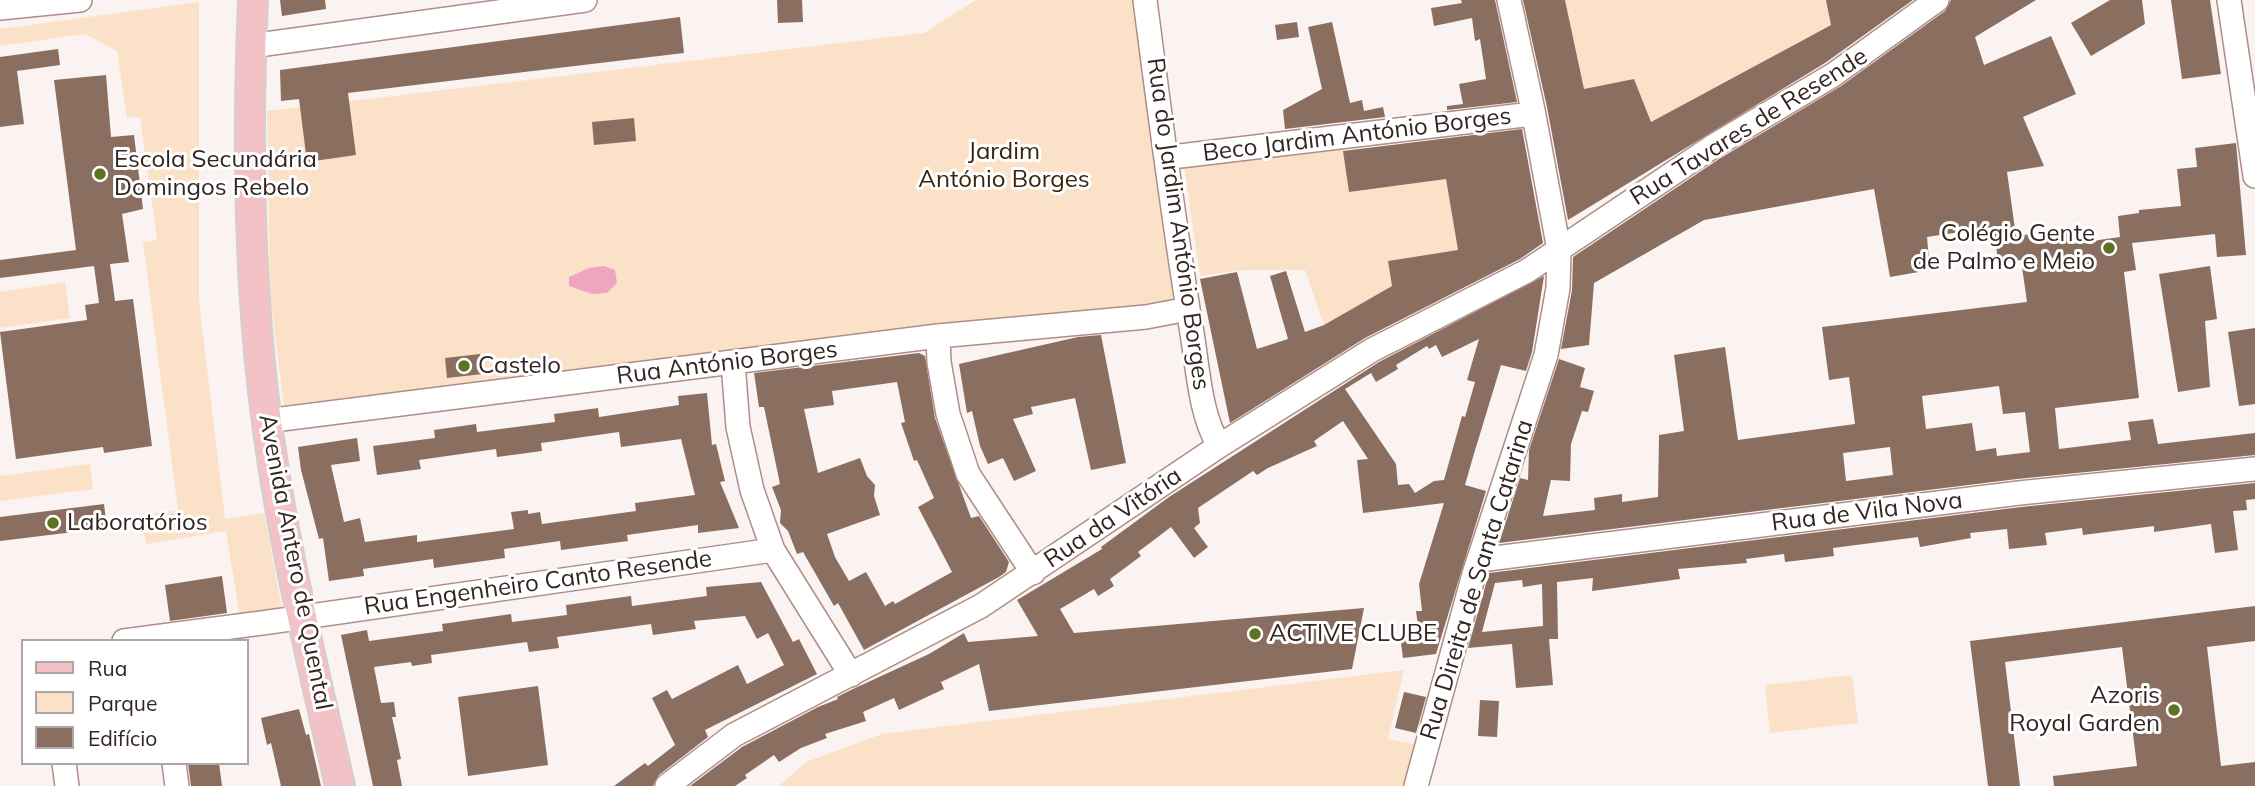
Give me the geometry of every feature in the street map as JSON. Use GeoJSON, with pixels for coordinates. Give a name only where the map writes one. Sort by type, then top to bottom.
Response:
{"type":"FeatureCollection","features":[{"type":"Feature","properties":{"kind":"main road","name":"Avenida Antero de Quental"},"geometry":{"type":"LineString","coordinates":[[253,0],[251,233],[267,421],[278,497],[341,786]]}},
{"type":"Feature","properties":{"kind":"street"},"geometry":{"type":"LineString","coordinates":[[0,8],[80,0]]}},
{"type":"Feature","properties":{"kind":"street"},"geometry":{"type":"LineString","coordinates":[[251,46],[585,0]]}},
{"type":"Feature","properties":{"kind":"street","name":"Rua do Jardim António Borges"},"geometry":{"type":"LineString","coordinates":[[1145,0],[1168,181],[1188,309],[1206,417],[1219,446]]}},
{"type":"Feature","properties":{"kind":"street","name":"Rua Direita de Santa Catarina"},"geometry":{"type":"LineString","coordinates":[[1416,786],[1479,561],[1546,355],[1558,288],[1559,250],[1509,0]]}},
{"type":"Feature","properties":{"kind":"street","name":"Rua Tavares de Resende"},"geometry":{"type":"LineString","coordinates":[[1559,250],[1712,147],[1833,75],[1937,0]]}},
{"type":"Feature","properties":{"kind":"street"},"geometry":{"type":"LineString","coordinates":[[2229,0],[2247,66],[2255,176]]}},
{"type":"Feature","properties":{"kind":"street","name":"Beco Jardim António Borges"},"geometry":{"type":"LineString","coordinates":[[1180,156],[1524,115],[1533,110]]}},
{"type":"Feature","properties":{"kind":"street","name":"Rua da Vitória"},"geometry":{"type":"LineString","coordinates":[[667,786],[734,735],[981,606],[1219,446],[1372,350],[1527,271],[1559,250]]}},
{"type":"Feature","properties":{"kind":"street","name":"Rua António Borges"},"geometry":{"type":"LineString","coordinates":[[267,421],[938,336],[1146,317],[1188,309]]}},
{"type":"Feature","properties":{"kind":"street"},"geometry":{"type":"LineString","coordinates":[[938,336],[939,362],[948,414],[968,474],[1033,573]]}},
{"type":"Feature","properties":{"kind":"street"},"geometry":{"type":"LineString","coordinates":[[733,363],[741,440],[752,490],[773,550],[851,675]]}},
{"type":"Feature","properties":{"kind":"street","name":"Rua de Vila Nova"},"geometry":{"type":"LineString","coordinates":[[1479,561],[2018,493],[2255,469]]}},
{"type":"Feature","properties":{"kind":"street","name":"Rua Engenheiro Canto Resende"},"geometry":{"type":"LineString","coordinates":[[139,639],[773,550]]}},
{"type":"Feature","properties":{"kind":"street"},"geometry":{"type":"LineString","coordinates":[[64,765],[67,786]]}},
{"type":"Feature","properties":{"kind":"street"},"geometry":{"type":"LineString","coordinates":[[174,765],[177,786]]}},
{"type":"Feature","properties":{"kind":"green space","name":"Jardim António Borges"},"geometry":{"type":"Polygon","coordinates":[[[976,0],[1140,0],[1180,302],[284,405],[270,296],[267,111],[924,33],[976,0]]]}},
{"type":"Feature","properties":{"kind":"green space"},"geometry":{"type":"Polygon","coordinates":[[[1565,0],[1826,0],[1839,20],[1651,122],[1634,79],[1584,89],[1565,0]]]}},
{"type":"Feature","properties":{"kind":"green space"},"geometry":{"type":"Polygon","coordinates":[[[199,2],[199,301],[225,519],[264,513],[282,609],[240,617],[226,531],[146,544],[141,515],[178,510],[143,242],[157,240],[140,117],[127,118],[117,51],[85,34],[0,46],[0,29],[199,2]]]}},
{"type":"Feature","properties":{"kind":"green space"},"geometry":{"type":"Polygon","coordinates":[[[1343,148],[1350,192],[1446,179],[1458,250],[1388,261],[1392,286],[1324,325],[1305,270],[1243,270],[1200,276],[1184,166],[1343,148]]]}},
{"type":"Feature","properties":{"kind":"green space"},"geometry":{"type":"Polygon","coordinates":[[[65,282],[70,318],[0,328],[0,292],[65,282]]]}},
{"type":"Feature","properties":{"kind":"green space"},"geometry":{"type":"Polygon","coordinates":[[[90,464],[93,489],[0,501],[0,476],[90,464]]]}},
{"type":"Feature","properties":{"kind":"green space"},"geometry":{"type":"Polygon","coordinates":[[[1404,670],[1388,739],[1419,745],[1406,786],[779,786],[806,762],[882,734],[1404,670]]]}},
{"type":"Feature","properties":{"kind":"green space"},"geometry":{"type":"Polygon","coordinates":[[[1852,675],[1858,723],[1770,733],[1765,685],[1852,675]]]}},
{"type":"Feature","properties":{"kind":"shaded area"},"geometry":{"type":"Polygon","coordinates":[[[604,266],[615,270],[617,283],[607,293],[592,294],[569,286],[569,277],[589,268],[604,266]]]}},
{"type":"Feature","properties":{"kind":"building"},"geometry":{"type":"Polygon","coordinates":[[[280,0],[325,0],[326,9],[282,16],[280,0]]]}},
{"type":"Feature","properties":{"kind":"building"},"geometry":{"type":"Polygon","coordinates":[[[777,0],[802,0],[803,22],[778,23],[777,0]]]}},
{"type":"Feature","properties":{"kind":"building"},"geometry":{"type":"Polygon","coordinates":[[[1461,0],[1495,0],[1517,102],[1447,110],[1447,106],[1463,104],[1459,84],[1486,79],[1480,39],[1475,41],[1472,18],[1434,26],[1431,8],[1462,3],[1461,0]]]}},
{"type":"Feature","properties":{"kind":"building"},"geometry":{"type":"Polygon","coordinates":[[[1523,0],[1565,0],[1584,89],[1634,79],[1651,122],[1831,25],[1826,0],[1913,0],[1825,63],[1568,220],[1523,0]]]}},
{"type":"Feature","properties":{"kind":"building"},"geometry":{"type":"Polygon","coordinates":[[[1951,0],[2036,0],[1975,37],[1984,65],[2051,36],[2076,94],[2023,117],[2044,166],[2007,172],[2016,236],[2069,229],[2071,244],[2120,237],[2118,216],[2139,213],[2139,210],[2181,206],[2177,169],[2197,167],[2195,148],[2236,143],[2246,255],[2217,257],[2215,234],[2132,243],[2136,270],[2124,272],[2139,398],[2055,408],[2059,449],[2131,440],[2128,422],[2153,419],[2158,444],[2255,433],[2255,455],[2017,479],[1499,543],[1520,478],[1528,480],[1529,450],[1559,359],[1585,368],[1580,387],[1594,391],[1588,412],[1582,411],[1571,444],[1570,481],[1551,480],[1543,516],[1595,510],[1594,498],[1622,494],[1622,502],[1658,497],[1659,435],[1684,431],[1674,355],[1725,347],[1738,440],[1855,424],[1849,377],[1829,380],[1822,327],[2027,302],[2021,260],[1998,263],[1994,227],[1927,237],[1930,270],[1890,277],[1874,189],[1704,220],[1594,283],[1589,345],[1561,349],[1572,290],[1573,257],[1719,159],[1841,86],[1945,11],[1951,0]],[[1999,386],[1922,396],[1926,429],[1972,423],[1976,451],[1996,448],[1997,456],[2030,452],[2025,412],[2003,414],[1999,386]],[[1890,447],[1843,453],[1846,481],[1893,475],[1890,447]]]}},
{"type":"Feature","properties":{"kind":"building"},"geometry":{"type":"Polygon","coordinates":[[[2110,0],[2142,0],[2145,24],[2091,56],[2071,23],[2110,0]]]}},
{"type":"Feature","properties":{"kind":"building"},"geometry":{"type":"Polygon","coordinates":[[[2171,0],[2210,0],[2221,74],[2182,79],[2171,0]]]}},
{"type":"Feature","properties":{"kind":"building"},"geometry":{"type":"Polygon","coordinates":[[[680,17],[684,53],[348,93],[356,155],[307,162],[299,99],[281,101],[280,70],[680,17]]]}},
{"type":"Feature","properties":{"kind":"building"},"geometry":{"type":"Polygon","coordinates":[[[1297,22],[1299,37],[1277,40],[1275,25],[1297,22]]]}},
{"type":"Feature","properties":{"kind":"building"},"geometry":{"type":"Polygon","coordinates":[[[1332,22],[1350,103],[1362,100],[1364,111],[1383,107],[1385,117],[1285,129],[1283,110],[1322,89],[1308,27],[1332,22]]]}},
{"type":"Feature","properties":{"kind":"building"},"geometry":{"type":"Polygon","coordinates":[[[58,49],[60,65],[17,71],[24,124],[0,127],[0,57],[58,49]]]}},
{"type":"Feature","properties":{"kind":"building"},"geometry":{"type":"Polygon","coordinates":[[[106,75],[111,137],[134,135],[143,209],[122,214],[129,262],[110,264],[115,301],[133,299],[152,446],[104,453],[103,447],[16,459],[0,332],[87,320],[85,305],[99,303],[94,266],[0,278],[0,260],[76,250],[54,80],[106,75]]]}},
{"type":"Feature","properties":{"kind":"building"},"geometry":{"type":"Polygon","coordinates":[[[634,118],[636,141],[594,145],[592,122],[634,118]]]}},
{"type":"Feature","properties":{"kind":"building"},"geometry":{"type":"Polygon","coordinates":[[[1522,129],[1543,243],[1520,259],[1365,338],[1230,423],[1200,279],[1237,272],[1257,349],[1288,339],[1270,276],[1286,271],[1305,332],[1324,325],[1392,286],[1388,261],[1458,250],[1446,179],[1349,192],[1343,151],[1522,129]]]}},
{"type":"Feature","properties":{"kind":"building"},"geometry":{"type":"Polygon","coordinates":[[[2210,266],[2217,319],[2205,321],[2210,387],[2178,392],[2159,274],[2210,266]]]}},
{"type":"Feature","properties":{"kind":"building"},"geometry":{"type":"Polygon","coordinates":[[[1544,276],[1532,352],[1526,371],[1501,365],[1465,485],[1486,491],[1436,654],[1403,658],[1400,636],[1419,633],[1416,611],[1422,611],[1419,584],[1444,503],[1363,513],[1357,460],[1368,459],[1343,421],[1314,441],[1317,446],[1257,475],[1253,471],[1198,508],[1200,523],[1194,528],[1208,547],[1194,558],[1171,527],[1138,552],[1141,556],[1110,579],[1114,586],[1098,596],[1094,589],[1060,609],[1074,633],[1364,608],[1352,669],[989,711],[979,664],[941,682],[944,689],[899,710],[894,698],[863,712],[866,721],[825,734],[827,738],[801,748],[779,762],[774,755],[745,775],[747,778],[735,786],[690,786],[742,747],[853,689],[929,654],[964,633],[968,642],[1038,636],[1017,600],[1102,549],[1101,547],[1169,497],[1379,362],[1544,276]],[[1479,339],[1442,357],[1436,345],[1429,349],[1427,346],[1396,365],[1398,369],[1376,382],[1371,373],[1345,389],[1396,464],[1398,485],[1409,484],[1415,493],[1434,481],[1444,480],[1462,416],[1465,417],[1475,382],[1467,380],[1479,339]]]}},
{"type":"Feature","properties":{"kind":"building"},"geometry":{"type":"Polygon","coordinates":[[[2255,328],[2255,404],[2239,406],[2228,332],[2255,328]]]}},
{"type":"Feature","properties":{"kind":"building"},"geometry":{"type":"Polygon","coordinates":[[[1101,335],[1126,463],[1091,470],[1075,398],[1031,407],[1033,414],[1013,419],[1036,471],[1014,481],[1003,458],[988,464],[980,446],[972,411],[967,413],[959,364],[1078,337],[1101,335]]]}},
{"type":"Feature","properties":{"kind":"building"},"geometry":{"type":"Polygon","coordinates":[[[919,353],[925,356],[935,418],[971,518],[979,516],[1009,562],[1006,572],[864,650],[838,603],[834,606],[803,552],[797,554],[788,531],[780,523],[781,510],[772,487],[780,484],[764,407],[759,407],[754,373],[919,353]],[[897,382],[832,391],[834,405],[804,409],[818,473],[860,458],[867,476],[875,485],[874,496],[880,515],[827,534],[835,557],[849,581],[866,572],[885,606],[893,601],[895,604],[952,572],[918,507],[934,498],[917,460],[914,461],[901,423],[905,422],[897,382]]]}},
{"type":"Feature","properties":{"kind":"building","name":"Castelo"},"geometry":{"type":"Polygon","coordinates":[[[480,354],[483,374],[447,378],[445,358],[480,354]]]}},
{"type":"Feature","properties":{"kind":"building"},"geometry":{"type":"Polygon","coordinates":[[[707,393],[712,445],[716,444],[725,481],[720,482],[739,528],[698,533],[698,525],[627,535],[628,541],[561,550],[560,541],[504,549],[505,558],[434,568],[433,559],[363,569],[364,576],[329,581],[323,538],[319,539],[301,470],[298,447],[357,438],[360,461],[331,465],[344,522],[360,518],[365,542],[417,535],[417,542],[514,529],[511,512],[540,512],[542,524],[636,511],[635,503],[695,495],[681,439],[621,447],[619,432],[541,443],[542,451],[497,457],[496,449],[419,460],[421,469],[377,475],[373,446],[435,438],[434,430],[476,424],[477,432],[555,422],[554,414],[598,408],[599,417],[679,405],[678,396],[707,393]]]}},
{"type":"Feature","properties":{"kind":"building"},"geometry":{"type":"Polygon","coordinates":[[[2255,483],[2255,499],[2246,500],[2247,510],[2233,511],[2238,550],[2215,553],[2211,524],[2154,532],[2154,526],[2083,535],[2082,528],[2045,533],[2047,545],[2009,549],[2007,529],[1970,533],[1971,538],[1920,547],[1918,537],[1833,548],[1834,556],[1785,562],[1784,554],[1746,559],[1747,563],[1678,569],[1680,579],[1592,591],[1593,578],[1557,582],[1558,639],[1549,639],[1553,685],[1516,688],[1512,644],[1468,648],[1489,573],[2021,507],[2255,483]],[[1522,580],[1495,583],[1482,632],[1543,626],[1542,584],[1523,587],[1522,580]]]}},
{"type":"Feature","properties":{"kind":"building","name":"Laboratórios"},"geometry":{"type":"Polygon","coordinates":[[[104,504],[107,528],[0,541],[0,517],[104,504]]]}},
{"type":"Feature","properties":{"kind":"building"},"geometry":{"type":"Polygon","coordinates":[[[222,576],[227,613],[170,621],[165,585],[222,576]]]}},
{"type":"Feature","properties":{"kind":"building"},"geometry":{"type":"Polygon","coordinates":[[[761,582],[793,642],[799,639],[817,674],[705,730],[708,737],[659,775],[653,786],[614,786],[645,763],[648,766],[675,745],[652,698],[667,690],[672,699],[738,665],[747,684],[784,665],[768,633],[757,639],[745,616],[694,621],[696,629],[653,635],[651,624],[557,637],[559,648],[529,652],[527,642],[431,655],[432,663],[412,666],[411,662],[374,667],[381,703],[394,702],[396,717],[392,717],[401,759],[397,760],[402,786],[373,786],[341,635],[367,630],[369,641],[443,631],[442,624],[511,614],[512,622],[567,615],[566,605],[631,596],[632,606],[707,596],[706,587],[761,582]]]}},
{"type":"Feature","properties":{"kind":"building"},"geometry":{"type":"Polygon","coordinates":[[[2255,606],[2255,641],[2207,647],[2221,766],[2255,762],[2255,786],[2054,786],[2053,776],[2137,766],[2122,647],[2005,662],[2020,786],[1988,786],[1970,641],[2255,606]]]}},
{"type":"Feature","properties":{"kind":"building"},"geometry":{"type":"Polygon","coordinates":[[[538,686],[548,765],[468,776],[458,697],[538,686]]]}},
{"type":"Feature","properties":{"kind":"building"},"geometry":{"type":"Polygon","coordinates":[[[1404,692],[1426,697],[1416,733],[1395,728],[1404,692]]]}},
{"type":"Feature","properties":{"kind":"building"},"geometry":{"type":"Polygon","coordinates":[[[1480,700],[1499,701],[1497,737],[1478,736],[1480,700]]]}},
{"type":"Feature","properties":{"kind":"building"},"geometry":{"type":"Polygon","coordinates":[[[299,709],[306,735],[309,734],[321,786],[281,786],[271,743],[267,745],[261,718],[299,709]]]}},
{"type":"Feature","properties":{"kind":"building"},"geometry":{"type":"Polygon","coordinates":[[[188,765],[219,765],[222,786],[191,786],[188,765]]]}},
{"type":"Feature","properties":{"kind":"place","name":"Escola Secundária Domingos Rebelo"},"geometry":{"type":"Point","coordinates":[100,174]}},
{"type":"Feature","properties":{"kind":"place","name":"Colégio Gente de Palmo e Meio"},"geometry":{"type":"Point","coordinates":[2109,248]}},
{"type":"Feature","properties":{"kind":"place","name":"Castelo"},"geometry":{"type":"Point","coordinates":[464,366]}},
{"type":"Feature","properties":{"kind":"place","name":"Laboratórios"},"geometry":{"type":"Point","coordinates":[53,523]}},
{"type":"Feature","properties":{"kind":"place","name":"ACTIVE CLUBE"},"geometry":{"type":"Point","coordinates":[1255,634]}},
{"type":"Feature","properties":{"kind":"place","name":"Azoris Royal Garden"},"geometry":{"type":"Point","coordinates":[2174,710]}}]}
